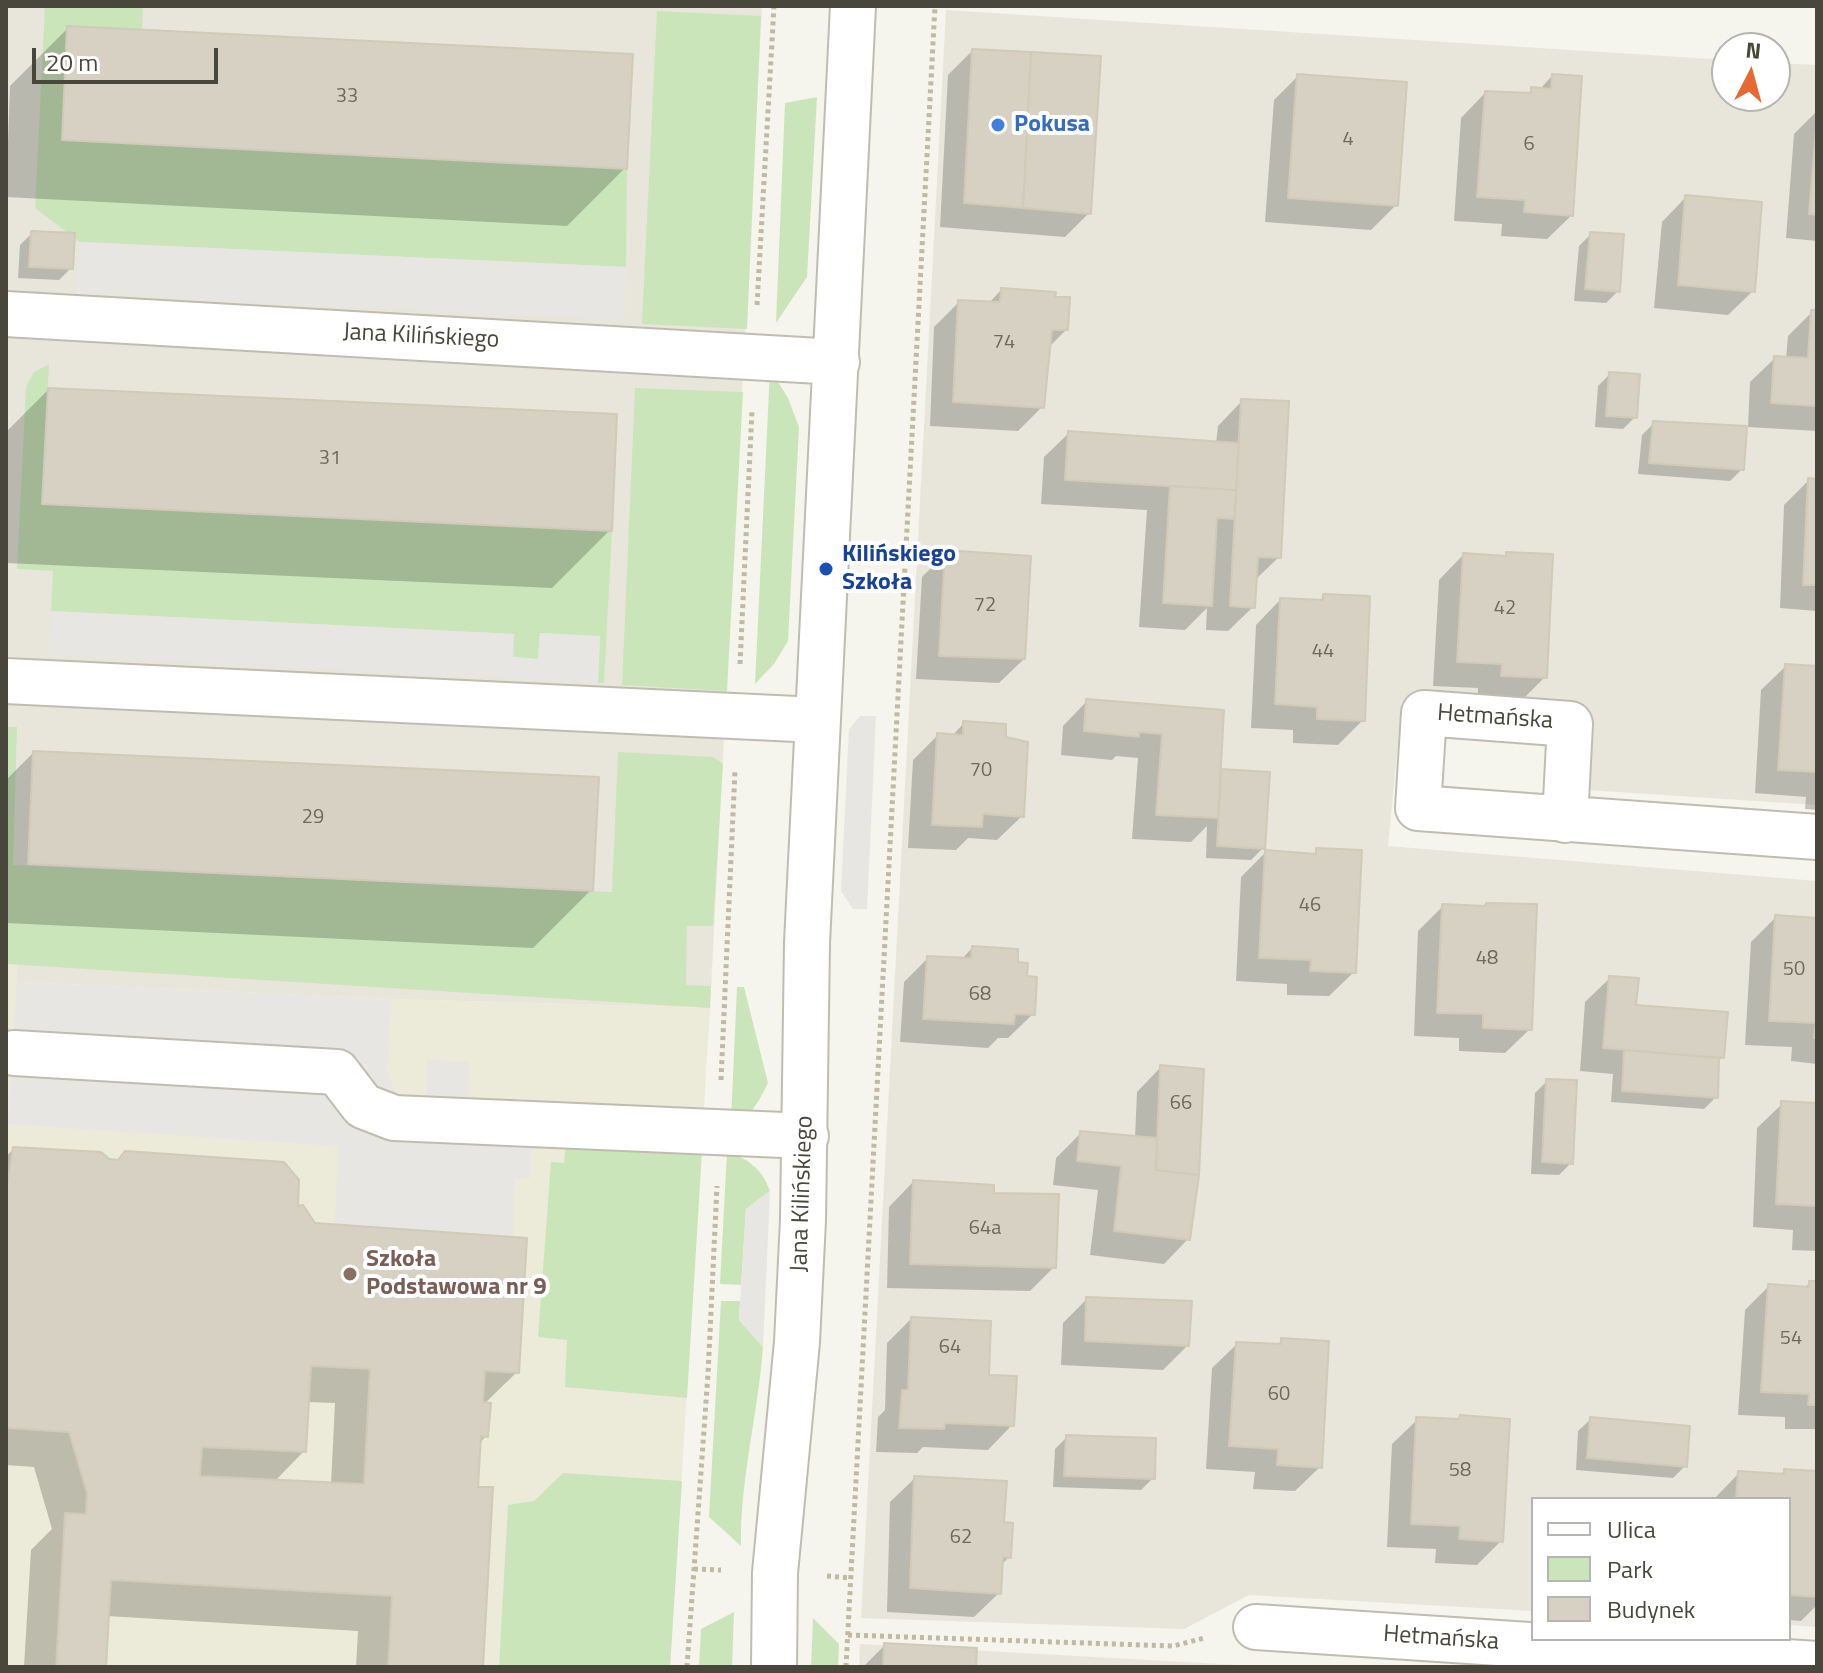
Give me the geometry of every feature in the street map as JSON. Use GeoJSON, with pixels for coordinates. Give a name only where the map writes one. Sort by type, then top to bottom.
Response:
{"type":"FeatureCollection","features":[{"type":"Feature","properties":{"kind":"street","name":"Jana Kilińskiego"},"geometry":{"type":"LineString","coordinates":[[774,1667],[775,1573],[797,1342],[806,1136],[807,943],[853,6]]}},
{"type":"Feature","properties":{"kind":"street","name":"Jana Kilińskiego"},"geometry":{"type":"LineString","coordinates":[[6,314],[837,362]]}},
{"type":"Feature","properties":{"kind":"street"},"geometry":{"type":"LineString","coordinates":[[6,681],[817,720]]}},
{"type":"Feature","properties":{"kind":"street"},"geometry":{"type":"LineString","coordinates":[[1565,820],[1817,837]]}},
{"type":"Feature","properties":{"kind":"street"},"geometry":{"type":"LineString","coordinates":[[14,1053],[337,1072],[363,1106],[394,1118],[806,1136]]}},
{"type":"Feature","properties":{"kind":"street","name":"Hetmańska"},"geometry":{"type":"LineString","coordinates":[[1256,1627],[1817,1664]]}},
{"type":"Feature","properties":{"kind":"path"},"geometry":{"type":"LineString","coordinates":[[687,1667],[708,1374],[754,356],[774,6]]}},
{"type":"Feature","properties":{"kind":"path"},"geometry":{"type":"LineString","coordinates":[[846,1667],[935,6]]}},
{"type":"Feature","properties":{"kind":"path"},"geometry":{"type":"LineString","coordinates":[[848,1635],[1173,1646],[1256,1627]]}},
{"type":"Feature","properties":{"kind":"shaded area"},"geometry":{"type":"Polygon","coordinates":[[[6,6],[762,6],[710,1008],[391,999],[17,982],[17,965],[6,964],[6,6]]]}},
{"type":"Feature","properties":{"kind":"shaded area"},"geometry":{"type":"Polygon","coordinates":[[[946,10],[1711,59],[1711,112],[1791,112],[1791,64],[1817,65],[1817,805],[1587,790],[1592,713],[1402,701],[1388,846],[1817,881],[1817,1627],[1791,1625],[1791,1497],[1531,1497],[1531,1611],[1249,1595],[1184,1629],[861,1618],[946,10]]]}},
{"type":"Feature","properties":{"kind":"shaded area"},"geometry":{"type":"Polygon","coordinates":[[[80,242],[626,267],[624,320],[77,294],[80,242]]]}},
{"type":"Feature","properties":{"kind":"shaded area"},"geometry":{"type":"Polygon","coordinates":[[[51,611],[514,634],[513,657],[538,659],[540,633],[600,636],[598,683],[49,655],[51,611]]]}},
{"type":"Feature","properties":{"kind":"shaded area"},"geometry":{"type":"Polygon","coordinates":[[[860,716],[876,716],[867,909],[853,909],[841,891],[849,729],[860,716]]]}},
{"type":"Feature","properties":{"kind":"shaded area","name":"Szkoła Podstawowa nr 9"},"geometry":{"type":"Polygon","coordinates":[[[6,964],[17,965],[17,982],[391,999],[710,1008],[670,1667],[6,1667],[6,964]]]}},
{"type":"Feature","properties":{"kind":"shaded area"},"geometry":{"type":"Polygon","coordinates":[[[17,982],[391,999],[387,1069],[394,1090],[406,1103],[421,1103],[426,1094],[427,1060],[469,1062],[468,1096],[473,1107],[534,1110],[530,1178],[515,1178],[513,1237],[335,1224],[338,1146],[8,1124],[17,982]]]}},
{"type":"Feature","properties":{"kind":"shaded area"},"geometry":{"type":"Polygon","coordinates":[[[770,1191],[763,1347],[739,1320],[746,1209],[770,1191]]]}},
{"type":"Feature","properties":{"kind":"shaded area"},"geometry":{"type":"Polygon","coordinates":[[[860,1644],[1274,1667],[859,1667],[860,1644]]]}},
{"type":"Feature","properties":{"kind":"green space"},"geometry":{"type":"Polygon","coordinates":[[[45,6],[143,6],[142,30],[62,139],[627,169],[626,267],[80,242],[35,208],[45,6]]]}},
{"type":"Feature","properties":{"kind":"green space"},"geometry":{"type":"Polygon","coordinates":[[[657,11],[761,16],[747,329],[642,324],[657,11]]]}},
{"type":"Feature","properties":{"kind":"green space"},"geometry":{"type":"Polygon","coordinates":[[[817,97],[807,277],[776,323],[785,103],[817,97]]]}},
{"type":"Feature","properties":{"kind":"green space"},"geometry":{"type":"Polygon","coordinates":[[[49,364],[42,504],[612,531],[604,683],[598,683],[600,637],[540,633],[538,659],[513,657],[513,634],[51,611],[53,571],[17,569],[26,387],[34,372],[49,364]]]}},
{"type":"Feature","properties":{"kind":"green space"},"geometry":{"type":"Polygon","coordinates":[[[770,369],[788,398],[799,427],[788,641],[774,664],[755,684],[770,369]]]}},
{"type":"Feature","properties":{"kind":"green space"},"geometry":{"type":"Polygon","coordinates":[[[635,388],[743,392],[727,691],[622,685],[635,388]]]}},
{"type":"Feature","properties":{"kind":"green space"},"geometry":{"type":"Polygon","coordinates":[[[6,727],[17,727],[13,865],[612,892],[618,752],[713,757],[723,764],[713,926],[687,926],[686,985],[711,986],[710,1008],[6,964],[6,727]]]}},
{"type":"Feature","properties":{"kind":"green space"},"geometry":{"type":"Polygon","coordinates":[[[737,987],[744,987],[768,1083],[750,1113],[731,1121],[737,987]]]}},
{"type":"Feature","properties":{"kind":"green space"},"geometry":{"type":"Polygon","coordinates":[[[566,1143],[702,1151],[687,1398],[565,1387],[567,1340],[538,1337],[551,1162],[564,1163],[566,1143]]]}},
{"type":"Feature","properties":{"kind":"green space"},"geometry":{"type":"Polygon","coordinates":[[[727,1152],[754,1166],[770,1191],[746,1209],[741,1285],[720,1284],[727,1152]]]}},
{"type":"Feature","properties":{"kind":"green space"},"geometry":{"type":"Polygon","coordinates":[[[721,1301],[740,1301],[739,1320],[763,1347],[743,1496],[741,1546],[709,1517],[721,1301]]]}},
{"type":"Feature","properties":{"kind":"green space"},"geometry":{"type":"Polygon","coordinates":[[[563,1473],[682,1481],[670,1667],[499,1667],[508,1505],[534,1501],[563,1473]]]}},
{"type":"Feature","properties":{"kind":"green space"},"geometry":{"type":"Polygon","coordinates":[[[734,1612],[732,1667],[699,1667],[701,1629],[734,1612]]]}},
{"type":"Feature","properties":{"kind":"green space"},"geometry":{"type":"Polygon","coordinates":[[[813,1618],[839,1644],[838,1667],[811,1667],[813,1618]]]}},
{"type":"Feature","properties":{"kind":"building"},"geometry":{"type":"Polygon","coordinates":[[[67,26],[633,54],[627,169],[62,140],[67,26]]]}},
{"type":"Feature","properties":{"kind":"building","name":"Pokusa"},"geometry":{"type":"Polygon","coordinates":[[[972,49],[1031,52],[1023,208],[964,203],[972,49]]]}},
{"type":"Feature","properties":{"kind":"building"},"geometry":{"type":"Polygon","coordinates":[[[1031,52],[1101,56],[1091,214],[1023,208],[1031,52]]]}},
{"type":"Feature","properties":{"kind":"building"},"geometry":{"type":"Polygon","coordinates":[[[1297,74],[1407,82],[1398,206],[1288,198],[1297,74]]]}},
{"type":"Feature","properties":{"kind":"building"},"geometry":{"type":"Polygon","coordinates":[[[1552,74],[1582,76],[1573,216],[1524,212],[1525,200],[1477,197],[1485,91],[1531,93],[1531,87],[1551,89],[1552,74]]]}},
{"type":"Feature","properties":{"kind":"building"},"geometry":{"type":"Polygon","coordinates":[[[1817,117],[1817,215],[1809,214],[1817,117]]]}},
{"type":"Feature","properties":{"kind":"building"},"geometry":{"type":"Polygon","coordinates":[[[1685,195],[1762,202],[1755,292],[1678,285],[1685,195]]]}},
{"type":"Feature","properties":{"kind":"building"},"geometry":{"type":"Polygon","coordinates":[[[31,231],[75,233],[73,269],[29,267],[31,231]]]}},
{"type":"Feature","properties":{"kind":"building"},"geometry":{"type":"Polygon","coordinates":[[[1590,232],[1624,234],[1620,292],[1585,289],[1590,232]]]}},
{"type":"Feature","properties":{"kind":"building"},"geometry":{"type":"Polygon","coordinates":[[[1001,288],[1056,292],[1055,297],[1070,297],[1068,330],[1052,330],[1044,408],[953,402],[958,300],[1000,302],[1001,288]]]}},
{"type":"Feature","properties":{"kind":"building"},"geometry":{"type":"Polygon","coordinates":[[[1811,310],[1817,310],[1817,406],[1771,403],[1774,356],[1808,358],[1811,310]]]}},
{"type":"Feature","properties":{"kind":"building"},"geometry":{"type":"Polygon","coordinates":[[[1609,372],[1640,374],[1637,418],[1606,416],[1609,372]]]}},
{"type":"Feature","properties":{"kind":"building"},"geometry":{"type":"Polygon","coordinates":[[[48,388],[617,414],[612,531],[42,504],[48,388]]]}},
{"type":"Feature","properties":{"kind":"building"},"geometry":{"type":"Polygon","coordinates":[[[1241,399],[1289,401],[1281,558],[1258,557],[1255,608],[1230,606],[1241,399]]]}},
{"type":"Feature","properties":{"kind":"building"},"geometry":{"type":"Polygon","coordinates":[[[1653,421],[1747,426],[1744,470],[1649,463],[1653,421]]]}},
{"type":"Feature","properties":{"kind":"building"},"geometry":{"type":"Polygon","coordinates":[[[1068,431],[1239,443],[1236,490],[1065,480],[1068,431]]]}},
{"type":"Feature","properties":{"kind":"building"},"geometry":{"type":"Polygon","coordinates":[[[1808,478],[1817,479],[1817,585],[1803,585],[1808,478]]]}},
{"type":"Feature","properties":{"kind":"building"},"geometry":{"type":"Polygon","coordinates":[[[1170,486],[1236,490],[1234,519],[1217,518],[1212,606],[1163,603],[1170,486]]]}},
{"type":"Feature","properties":{"kind":"building"},"geometry":{"type":"Polygon","coordinates":[[[945,550],[1031,556],[1025,659],[939,656],[945,550]]]}},
{"type":"Feature","properties":{"kind":"building"},"geometry":{"type":"Polygon","coordinates":[[[1506,552],[1553,554],[1547,678],[1501,676],[1502,664],[1457,662],[1463,553],[1506,556],[1506,552]]]}},
{"type":"Feature","properties":{"kind":"building"},"geometry":{"type":"Polygon","coordinates":[[[1323,594],[1370,596],[1365,721],[1317,719],[1317,707],[1275,704],[1280,598],[1323,600],[1323,594]]]}},
{"type":"Feature","properties":{"kind":"building"},"geometry":{"type":"Polygon","coordinates":[[[1785,664],[1817,666],[1817,772],[1778,770],[1785,664]]]}},
{"type":"Feature","properties":{"kind":"building"},"geometry":{"type":"Polygon","coordinates":[[[1086,699],[1224,710],[1218,818],[1156,815],[1162,734],[1139,732],[1139,737],[1084,731],[1086,699]]]}},
{"type":"Feature","properties":{"kind":"building"},"geometry":{"type":"Polygon","coordinates":[[[963,721],[1006,724],[1006,737],[1028,742],[1024,817],[983,814],[982,827],[932,825],[937,733],[963,735],[963,721]]]}},
{"type":"Feature","properties":{"kind":"building"},"geometry":{"type":"Polygon","coordinates":[[[33,751],[599,777],[593,891],[28,864],[33,751]]]}},
{"type":"Feature","properties":{"kind":"building"},"geometry":{"type":"Polygon","coordinates":[[[1221,769],[1270,772],[1265,849],[1217,846],[1221,769]]]}},
{"type":"Feature","properties":{"kind":"building"},"geometry":{"type":"Polygon","coordinates":[[[1316,848],[1362,850],[1356,973],[1310,971],[1311,960],[1259,958],[1265,850],[1316,854],[1316,848]]]}},
{"type":"Feature","properties":{"kind":"building"},"geometry":{"type":"Polygon","coordinates":[[[1486,903],[1537,904],[1532,1030],[1483,1028],[1483,1014],[1437,1013],[1442,904],[1485,906],[1486,903]]]}},
{"type":"Feature","properties":{"kind":"building"},"geometry":{"type":"Polygon","coordinates":[[[1775,915],[1817,918],[1817,1038],[1814,1038],[1816,1023],[1769,1021],[1775,915]]]}},
{"type":"Feature","properties":{"kind":"building"},"geometry":{"type":"Polygon","coordinates":[[[972,946],[1018,949],[1018,962],[1028,963],[1027,976],[1037,977],[1035,1015],[1015,1014],[1014,1024],[923,1019],[927,956],[971,958],[972,946]]]}},
{"type":"Feature","properties":{"kind":"building"},"geometry":{"type":"Polygon","coordinates":[[[1609,976],[1639,978],[1636,1005],[1728,1012],[1724,1058],[1603,1048],[1609,976]]]}},
{"type":"Feature","properties":{"kind":"building"},"geometry":{"type":"Polygon","coordinates":[[[1624,1050],[1719,1058],[1718,1098],[1622,1091],[1624,1050]]]}},
{"type":"Feature","properties":{"kind":"building"},"geometry":{"type":"Polygon","coordinates":[[[1160,1065],[1204,1069],[1199,1175],[1156,1170],[1160,1065]]]}},
{"type":"Feature","properties":{"kind":"building"},"geometry":{"type":"Polygon","coordinates":[[[1546,1079],[1577,1080],[1573,1164],[1542,1162],[1546,1079]]]}},
{"type":"Feature","properties":{"kind":"building"},"geometry":{"type":"Polygon","coordinates":[[[1781,1101],[1817,1103],[1817,1206],[1776,1204],[1781,1101]]]}},
{"type":"Feature","properties":{"kind":"building"},"geometry":{"type":"Polygon","coordinates":[[[1080,1131],[1157,1138],[1156,1170],[1199,1175],[1190,1240],[1114,1231],[1121,1166],[1077,1161],[1080,1131]]]}},
{"type":"Feature","properties":{"kind":"building"},"geometry":{"type":"Polygon","coordinates":[[[13,1147],[101,1152],[109,1159],[118,1160],[125,1151],[284,1162],[299,1180],[298,1206],[303,1205],[315,1223],[527,1238],[519,1373],[485,1371],[483,1402],[491,1403],[488,1437],[481,1436],[478,1487],[493,1487],[483,1667],[388,1667],[392,1596],[111,1580],[106,1667],[56,1667],[65,1513],[86,1514],[87,1493],[69,1432],[6,1428],[6,1194],[13,1147]],[[311,1366],[306,1452],[202,1447],[200,1476],[364,1484],[370,1369],[311,1366]]]}},
{"type":"Feature","properties":{"kind":"building"},"geometry":{"type":"Polygon","coordinates":[[[913,1180],[994,1185],[994,1193],[1059,1194],[1056,1268],[910,1264],[913,1180]]]}},
{"type":"Feature","properties":{"kind":"building"},"geometry":{"type":"Polygon","coordinates":[[[1809,1281],[1817,1281],[1817,1405],[1808,1405],[1809,1394],[1761,1392],[1768,1284],[1809,1287],[1809,1281]]]}},
{"type":"Feature","properties":{"kind":"building"},"geometry":{"type":"Polygon","coordinates":[[[1086,1297],[1192,1301],[1189,1346],[1085,1341],[1086,1297]]]}},
{"type":"Feature","properties":{"kind":"building"},"geometry":{"type":"Polygon","coordinates":[[[911,1317],[991,1321],[989,1375],[1017,1376],[1014,1426],[945,1423],[944,1429],[899,1428],[902,1390],[908,1390],[911,1317]]]}},
{"type":"Feature","properties":{"kind":"building"},"geometry":{"type":"Polygon","coordinates":[[[1281,1338],[1329,1341],[1322,1468],[1277,1465],[1278,1449],[1229,1446],[1236,1342],[1281,1344],[1281,1338]]]}},
{"type":"Feature","properties":{"kind":"building"},"geometry":{"type":"Polygon","coordinates":[[[1460,1415],[1510,1419],[1503,1542],[1459,1539],[1460,1526],[1411,1524],[1416,1417],[1459,1419],[1460,1415]]]}},
{"type":"Feature","properties":{"kind":"building"},"geometry":{"type":"Polygon","coordinates":[[[1590,1417],[1690,1426],[1687,1467],[1587,1458],[1590,1417]]]}},
{"type":"Feature","properties":{"kind":"building"},"geometry":{"type":"Polygon","coordinates":[[[1066,1435],[1156,1438],[1155,1479],[1064,1476],[1066,1435]]]}},
{"type":"Feature","properties":{"kind":"building"},"geometry":{"type":"Polygon","coordinates":[[[1784,1469],[1817,1471],[1817,1597],[1791,1595],[1791,1497],[1736,1497],[1738,1471],[1784,1474],[1784,1469]]]}},
{"type":"Feature","properties":{"kind":"building"},"geometry":{"type":"Polygon","coordinates":[[[914,1476],[1007,1481],[1004,1522],[1013,1523],[1011,1558],[1003,1557],[1001,1594],[910,1588],[914,1476]]]}},
{"type":"Feature","properties":{"kind":"building"},"geometry":{"type":"Polygon","coordinates":[[[884,1643],[977,1648],[976,1667],[883,1667],[884,1643]]]}},
{"type":"Feature","properties":{"kind":"place","name":"Pokusa"},"geometry":{"type":"Point","coordinates":[998,125]}},
{"type":"Feature","properties":{"kind":"place","name":"Kilińskiego Szkoła"},"geometry":{"type":"Point","coordinates":[826,569]}},
{"type":"Feature","properties":{"kind":"place","name":"Szkoła Podstawowa nr 9"},"geometry":{"type":"Point","coordinates":[350,1274]}}]}
